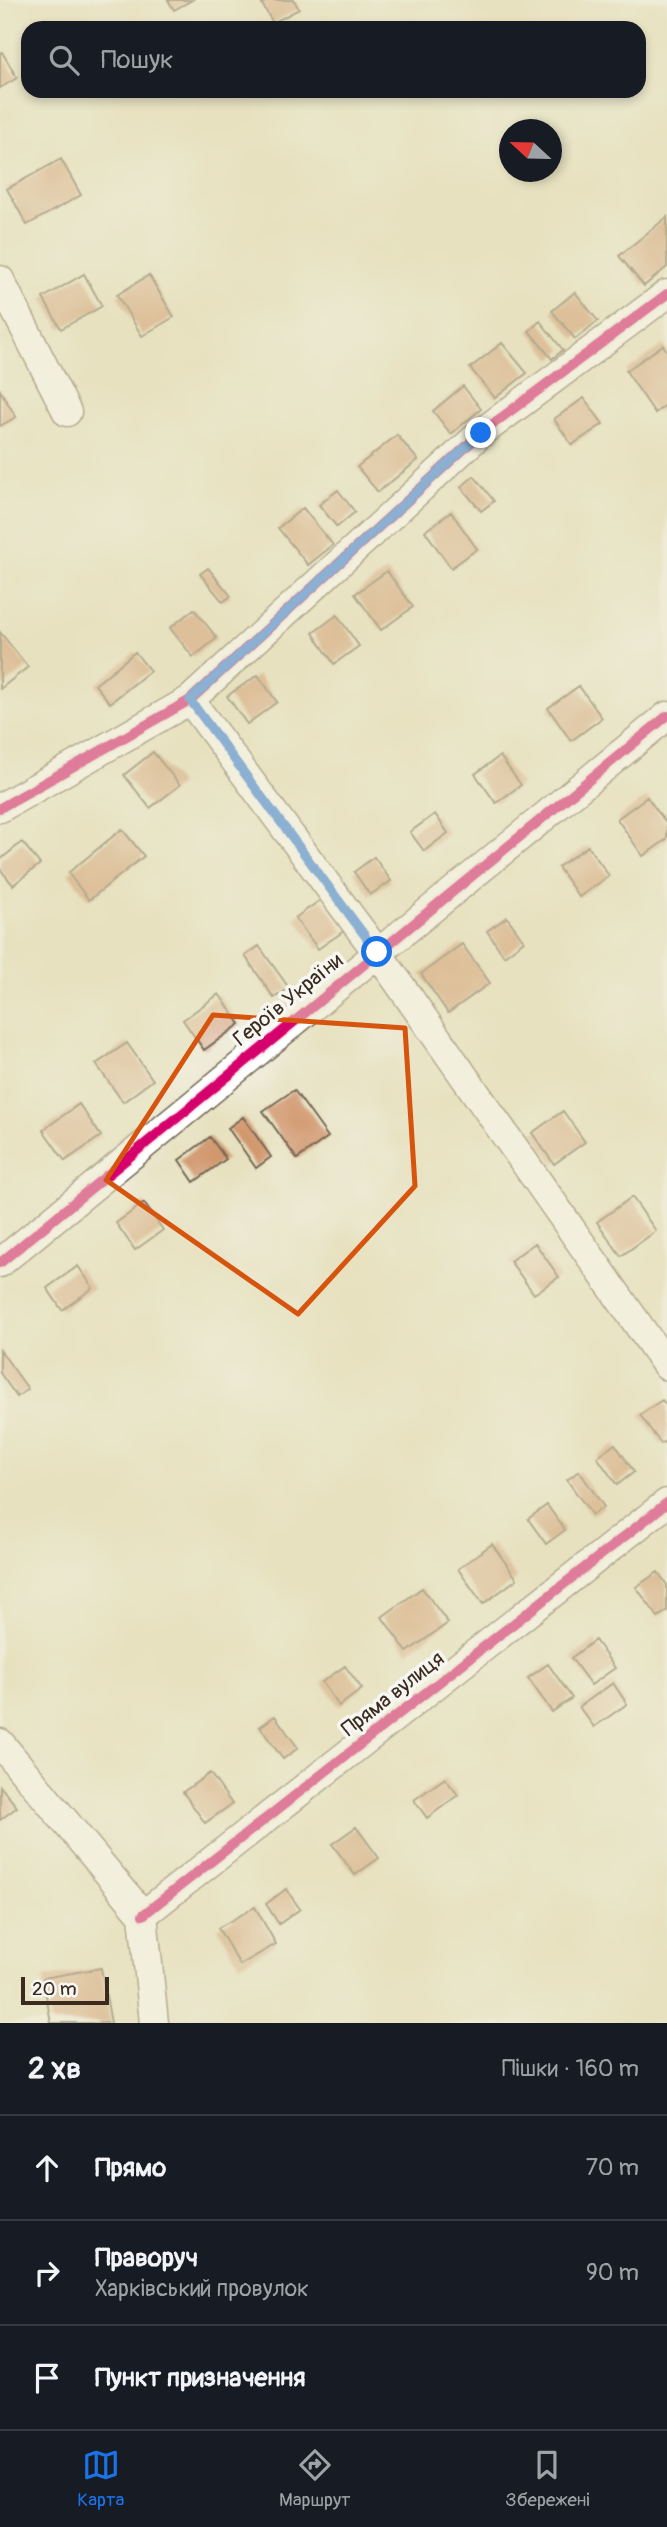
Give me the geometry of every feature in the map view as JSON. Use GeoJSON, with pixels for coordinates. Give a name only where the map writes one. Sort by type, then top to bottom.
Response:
{"type":"FeatureCollection","features":[{"type":"Feature","properties":{"kind":"street"},"geometry":{"type":"LineString","coordinates":[[0,280],[67,412]]}},
{"type":"Feature","properties":{"kind":"street"},"geometry":{"type":"LineString","coordinates":[[0,807],[190,700],[481,433],[667,294]]}},
{"type":"Feature","properties":{"kind":"street"},"geometry":{"type":"LineString","coordinates":[[190,700],[377,952],[667,1366]]}},
{"type":"Feature","properties":{"kind":"street","name":"Героїв України"},"geometry":{"type":"LineString","coordinates":[[0,1262],[667,716]]}},
{"type":"Feature","properties":{"kind":"street","name":"Пряма вулиця"},"geometry":{"type":"LineString","coordinates":[[143,1915],[667,1503]]}},
{"type":"Feature","properties":{"kind":"street"},"geometry":{"type":"LineString","coordinates":[[0,1743],[143,1915],[154,2023]]}},
{"type":"Feature","properties":{"kind":"highlighted area"},"geometry":{"type":"Polygon","coordinates":[[[213,1015],[405,1028],[415,1186],[298,1314],[106,1180],[213,1015]]]}},
{"type":"Feature","properties":{"kind":"building"},"geometry":{"type":"Polygon","coordinates":[[[168,0],[192,0],[174,10],[168,0]]]}},
{"type":"Feature","properties":{"kind":"building"},"geometry":{"type":"Polygon","coordinates":[[[269,0],[294,0],[299,9],[272,21],[262,4],[269,0]]]}},
{"type":"Feature","properties":{"kind":"building"},"geometry":{"type":"Polygon","coordinates":[[[2,52],[17,78],[0,88],[0,53],[2,52]]]}},
{"type":"Feature","properties":{"kind":"building"},"geometry":{"type":"Polygon","coordinates":[[[61,159],[81,195],[27,225],[7,189],[61,159]]]}},
{"type":"Feature","properties":{"kind":"building"},"geometry":{"type":"Polygon","coordinates":[[[667,217],[667,267],[644,286],[619,256],[667,217]]]}},
{"type":"Feature","properties":{"kind":"building"},"geometry":{"type":"Polygon","coordinates":[[[84,274],[102,306],[61,329],[43,298],[84,274]]]}},
{"type":"Feature","properties":{"kind":"building"},"geometry":{"type":"Polygon","coordinates":[[[149,275],[174,317],[142,336],[117,295],[149,275]]]}},
{"type":"Feature","properties":{"kind":"building"},"geometry":{"type":"Polygon","coordinates":[[[575,292],[598,321],[575,339],[552,311],[575,292]]]}},
{"type":"Feature","properties":{"kind":"building"},"geometry":{"type":"Polygon","coordinates":[[[540,321],[563,350],[552,359],[529,331],[540,321]]]}},
{"type":"Feature","properties":{"kind":"building"},"geometry":{"type":"Polygon","coordinates":[[[502,343],[527,373],[495,398],[470,368],[502,343]]]}},
{"type":"Feature","properties":{"kind":"building"},"geometry":{"type":"Polygon","coordinates":[[[663,345],[667,351],[667,404],[655,413],[626,371],[663,345]]]}},
{"type":"Feature","properties":{"kind":"building"},"geometry":{"type":"Polygon","coordinates":[[[463,386],[481,409],[451,434],[433,411],[463,386]]]}},
{"type":"Feature","properties":{"kind":"building"},"geometry":{"type":"Polygon","coordinates":[[[0,390],[16,417],[0,426],[0,390]]]}},
{"type":"Feature","properties":{"kind":"building"},"geometry":{"type":"Polygon","coordinates":[[[584,398],[603,424],[572,445],[554,419],[584,398]]]}},
{"type":"Feature","properties":{"kind":"building"},"geometry":{"type":"Polygon","coordinates":[[[397,435],[418,460],[378,492],[357,467],[397,435]]]}},
{"type":"Feature","properties":{"kind":"building"},"geometry":{"type":"Polygon","coordinates":[[[474,476],[494,501],[481,511],[461,487],[474,476]]]}},
{"type":"Feature","properties":{"kind":"building"},"geometry":{"type":"Polygon","coordinates":[[[338,490],[355,512],[337,527],[319,505],[338,490]]]}},
{"type":"Feature","properties":{"kind":"building"},"geometry":{"type":"Polygon","coordinates":[[[303,508],[333,545],[308,565],[278,528],[303,508]]]}},
{"type":"Feature","properties":{"kind":"building"},"geometry":{"type":"Polygon","coordinates":[[[451,512],[477,549],[451,568],[425,531],[451,512]]]}},
{"type":"Feature","properties":{"kind":"building"},"geometry":{"type":"Polygon","coordinates":[[[208,568],[231,596],[223,602],[200,574],[208,568]]]}},
{"type":"Feature","properties":{"kind":"building"},"geometry":{"type":"Polygon","coordinates":[[[387,571],[413,607],[381,630],[355,594],[387,571]]]}},
{"type":"Feature","properties":{"kind":"building"},"geometry":{"type":"Polygon","coordinates":[[[194,609],[217,638],[193,657],[170,628],[194,609]]]}},
{"type":"Feature","properties":{"kind":"building"},"geometry":{"type":"Polygon","coordinates":[[[337,615],[359,646],[334,664],[313,633],[337,615]]]}},
{"type":"Feature","properties":{"kind":"building"},"geometry":{"type":"Polygon","coordinates":[[[0,632],[28,667],[0,689],[0,632]]]}},
{"type":"Feature","properties":{"kind":"building"},"geometry":{"type":"Polygon","coordinates":[[[135,652],[150,671],[110,703],[95,685],[135,652]]]}},
{"type":"Feature","properties":{"kind":"building"},"geometry":{"type":"Polygon","coordinates":[[[258,675],[277,702],[247,724],[227,696],[258,675]]]}},
{"type":"Feature","properties":{"kind":"building"},"geometry":{"type":"Polygon","coordinates":[[[579,686],[602,718],[571,741],[548,708],[579,686]]]}},
{"type":"Feature","properties":{"kind":"building"},"geometry":{"type":"Polygon","coordinates":[[[153,752],[180,785],[150,808],[124,775],[153,752]]]}},
{"type":"Feature","properties":{"kind":"building"},"geometry":{"type":"Polygon","coordinates":[[[500,756],[521,785],[496,803],[475,774],[500,756]]]}},
{"type":"Feature","properties":{"kind":"building"},"geometry":{"type":"Polygon","coordinates":[[[647,797],[667,824],[667,839],[643,856],[617,819],[647,797]]]}},
{"type":"Feature","properties":{"kind":"building"},"geometry":{"type":"Polygon","coordinates":[[[435,814],[448,833],[424,851],[410,832],[435,814]]]}},
{"type":"Feature","properties":{"kind":"building"},"geometry":{"type":"Polygon","coordinates":[[[122,829],[144,856],[89,900],[68,873],[122,829]]]}},
{"type":"Feature","properties":{"kind":"building"},"geometry":{"type":"Polygon","coordinates":[[[22,842],[40,864],[13,885],[0,869],[0,860],[22,842]]]}},
{"type":"Feature","properties":{"kind":"building"},"geometry":{"type":"Polygon","coordinates":[[[588,846],[609,876],[579,897],[558,867],[588,846]]]}},
{"type":"Feature","properties":{"kind":"building"},"geometry":{"type":"Polygon","coordinates":[[[374,857],[391,881],[370,895],[354,872],[374,857]]]}},
{"type":"Feature","properties":{"kind":"building"},"geometry":{"type":"Polygon","coordinates":[[[322,899],[344,931],[318,949],[295,918],[322,899]]]}},
{"type":"Feature","properties":{"kind":"building"},"geometry":{"type":"Polygon","coordinates":[[[507,917],[524,941],[504,956],[487,931],[507,917]]]}},
{"type":"Feature","properties":{"kind":"building"},"geometry":{"type":"Polygon","coordinates":[[[462,944],[490,983],[448,1013],[421,974],[462,944]]]}},
{"type":"Feature","properties":{"kind":"building"},"geometry":{"type":"Polygon","coordinates":[[[259,946],[289,988],[274,998],[245,956],[259,946]]]}},
{"type":"Feature","properties":{"kind":"building"},"geometry":{"type":"Polygon","coordinates":[[[219,994],[240,1024],[204,1050],[183,1020],[219,994]]]}},
{"type":"Feature","properties":{"kind":"building"},"geometry":{"type":"Polygon","coordinates":[[[127,1043],[153,1080],[123,1102],[96,1064],[127,1043]]]}},
{"type":"Feature","properties":{"kind":"building"},"geometry":{"type":"Polygon","coordinates":[[[294,1090],[328,1137],[297,1159],[263,1111],[294,1090]]]}},
{"type":"Feature","properties":{"kind":"building"},"geometry":{"type":"Polygon","coordinates":[[[79,1104],[101,1136],[65,1161],[43,1130],[79,1104]]]}},
{"type":"Feature","properties":{"kind":"building"},"geometry":{"type":"Polygon","coordinates":[[[563,1111],[585,1142],[554,1164],[532,1133],[563,1111]]]}},
{"type":"Feature","properties":{"kind":"building"},"geometry":{"type":"Polygon","coordinates":[[[243,1117],[271,1157],[256,1168],[228,1128],[243,1117]]]}},
{"type":"Feature","properties":{"kind":"building"},"geometry":{"type":"Polygon","coordinates":[[[210,1137],[226,1159],[194,1182],[179,1160],[210,1137]]]}},
{"type":"Feature","properties":{"kind":"building"},"geometry":{"type":"Polygon","coordinates":[[[632,1197],[656,1231],[621,1256],[597,1222],[632,1197]]]}},
{"type":"Feature","properties":{"kind":"building"},"geometry":{"type":"Polygon","coordinates":[[[144,1203],[163,1230],[135,1250],[116,1223],[144,1203]]]}},
{"type":"Feature","properties":{"kind":"building"},"geometry":{"type":"Polygon","coordinates":[[[535,1243],[559,1277],[534,1294],[510,1261],[535,1243]]]}},
{"type":"Feature","properties":{"kind":"building"},"geometry":{"type":"Polygon","coordinates":[[[78,1266],[93,1288],[62,1310],[47,1288],[78,1266]]]}},
{"type":"Feature","properties":{"kind":"building"},"geometry":{"type":"Polygon","coordinates":[[[0,1350],[28,1389],[17,1397],[0,1373],[0,1350]]]}},
{"type":"Feature","properties":{"kind":"building"},"geometry":{"type":"Polygon","coordinates":[[[662,1400],[667,1406],[667,1440],[661,1444],[640,1415],[662,1400]]]}},
{"type":"Feature","properties":{"kind":"building"},"geometry":{"type":"Polygon","coordinates":[[[615,1444],[634,1472],[617,1485],[597,1457],[615,1444]]]}},
{"type":"Feature","properties":{"kind":"building"},"geometry":{"type":"Polygon","coordinates":[[[579,1471],[604,1507],[592,1515],[567,1480],[579,1471]]]}},
{"type":"Feature","properties":{"kind":"building"},"geometry":{"type":"Polygon","coordinates":[[[547,1505],[565,1530],[546,1544],[528,1519],[547,1505]]]}},
{"type":"Feature","properties":{"kind":"building"},"geometry":{"type":"Polygon","coordinates":[[[492,1544],[517,1579],[483,1604],[458,1569],[492,1544]]]}},
{"type":"Feature","properties":{"kind":"building"},"geometry":{"type":"Polygon","coordinates":[[[658,1572],[667,1585],[667,1611],[658,1617],[636,1587],[658,1572]]]}},
{"type":"Feature","properties":{"kind":"building"},"geometry":{"type":"Polygon","coordinates":[[[422,1588],[448,1623],[407,1652],[382,1617],[422,1588]]]}},
{"type":"Feature","properties":{"kind":"building"},"geometry":{"type":"Polygon","coordinates":[[[595,1640],[615,1668],[591,1685],[571,1658],[595,1640]]]}},
{"type":"Feature","properties":{"kind":"building"},"geometry":{"type":"Polygon","coordinates":[[[548,1664],[572,1698],[552,1712],[528,1678],[548,1664]]]}},
{"type":"Feature","properties":{"kind":"building"},"geometry":{"type":"Polygon","coordinates":[[[345,1666],[362,1689],[339,1706],[322,1682],[345,1666]]]}},
{"type":"Feature","properties":{"kind":"building"},"geometry":{"type":"Polygon","coordinates":[[[613,1683],[627,1704],[594,1727],[579,1707],[613,1683]]]}},
{"type":"Feature","properties":{"kind":"building"},"geometry":{"type":"Polygon","coordinates":[[[275,1716],[298,1748],[283,1759],[260,1727],[275,1716]]]}},
{"type":"Feature","properties":{"kind":"building"},"geometry":{"type":"Polygon","coordinates":[[[210,1773],[232,1804],[205,1823],[183,1792],[210,1773]]]}},
{"type":"Feature","properties":{"kind":"building"},"geometry":{"type":"Polygon","coordinates":[[[445,1778],[458,1795],[427,1818],[414,1800],[445,1778]]]}},
{"type":"Feature","properties":{"kind":"building"},"geometry":{"type":"Polygon","coordinates":[[[0,1786],[17,1807],[0,1820],[0,1786]]]}},
{"type":"Feature","properties":{"kind":"building"},"geometry":{"type":"Polygon","coordinates":[[[356,1827],[379,1858],[355,1875],[332,1844],[356,1827]]]}},
{"type":"Feature","properties":{"kind":"building"},"geometry":{"type":"Polygon","coordinates":[[[286,1889],[300,1909],[279,1924],[266,1904],[286,1889]]]}},
{"type":"Feature","properties":{"kind":"building"},"geometry":{"type":"Polygon","coordinates":[[[255,1907],[276,1944],[240,1965],[218,1928],[255,1907]]]}},
{"type":"Feature","properties":{"kind":"building"},"geometry":{"type":"Polygon","coordinates":[[[101,1968],[111,2023],[51,2023],[43,1978],[101,1968]]]}},
{"type":"Feature","properties":{"kind":"cycle path"},"geometry":{"type":"LineString","coordinates":[[0,808],[190,700],[481,433],[667,294]]}},
{"type":"Feature","properties":{"kind":"cycle path"},"geometry":{"type":"LineString","coordinates":[[0,1263],[667,716]]}},
{"type":"Feature","properties":{"kind":"cycle path"},"geometry":{"type":"LineString","coordinates":[[143,1915],[667,1503]]}},
{"type":"Feature","properties":{"kind":"route"},"geometry":{"type":"LineString","coordinates":[[377,952],[190,700],[481,433]]}}]}
